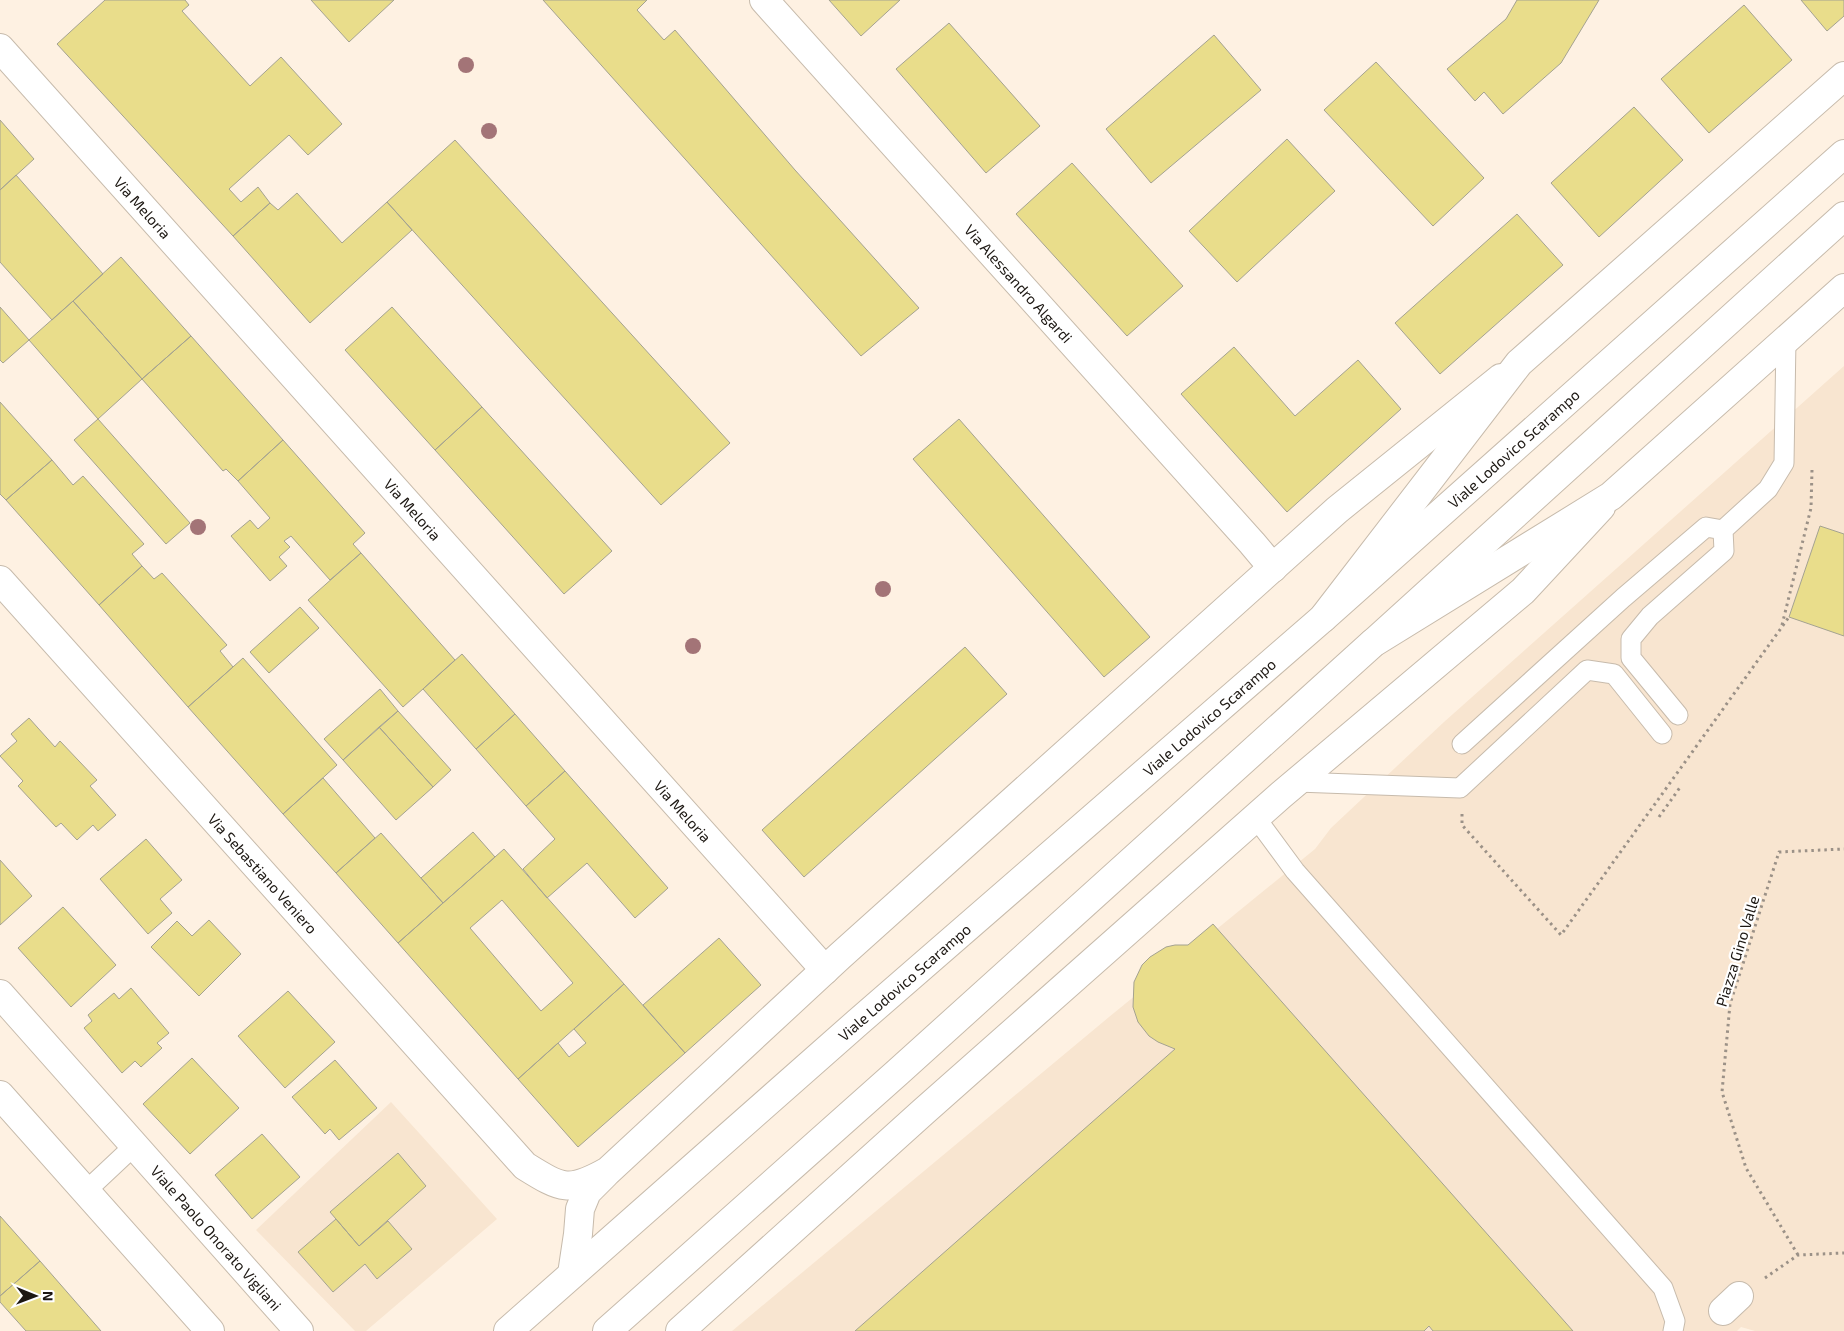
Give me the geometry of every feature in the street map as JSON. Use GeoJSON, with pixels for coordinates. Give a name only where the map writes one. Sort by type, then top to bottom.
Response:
{"type":"FeatureCollection","features":[{"type":"Feature","properties":{"kind":"main road","name":"Via Alessandro Algardi"},"geometry":{"type":"LineString","coordinates":[[764,0],[1273,568]]}},
{"type":"Feature","properties":{"kind":"main road","name":"Via Meloria"},"geometry":{"type":"LineString","coordinates":[[0,48],[825,970]]}},
{"type":"Feature","properties":{"kind":"main road"},"geometry":{"type":"LineString","coordinates":[[572,1274],[580,1209],[587,1192],[608,1172],[825,970],[1337,510],[1519,363],[1844,76]]}},
{"type":"Feature","properties":{"kind":"main road","name":"Viale Lodovico Scarampo"},"geometry":{"type":"LineString","coordinates":[[508,1331],[857,1023],[1323,618],[1844,154]]}},
{"type":"Feature","properties":{"kind":"main road"},"geometry":{"type":"LineString","coordinates":[[607,1331],[898,1072],[1844,216]]}},
{"type":"Feature","properties":{"kind":"main road"},"geometry":{"type":"LineString","coordinates":[[680,1331],[923,1112],[1297,782],[1523,591],[1611,496],[1844,288]]}},
{"type":"Feature","properties":{"kind":"main road"},"geometry":{"type":"LineString","coordinates":[[1323,618],[1519,363]]}},
{"type":"Feature","properties":{"kind":"main road"},"geometry":{"type":"LineString","coordinates":[[1373,643],[1611,496]]}},
{"type":"Feature","properties":{"kind":"main road","name":"Via Sebastiano Veniero"},"geometry":{"type":"LineString","coordinates":[[0,580],[526,1166],[562,1187],[588,1183],[608,1172]]}},
{"type":"Feature","properties":{"kind":"main road","name":"Viale Paolo Onorato Vigliani"},"geometry":{"type":"LineString","coordinates":[[0,994],[299,1331]]}},
{"type":"Feature","properties":{"kind":"main road"},"geometry":{"type":"LineString","coordinates":[[0,1095],[210,1331]]}},
{"type":"Feature","properties":{"kind":"lane"},"geometry":{"type":"LineString","coordinates":[[1723,530],[1768,489],[1784,463],[1786,339]]}},
{"type":"Feature","properties":{"kind":"lane"},"geometry":{"type":"LineString","coordinates":[[1462,744],[1706,527],[1723,530]]}},
{"type":"Feature","properties":{"kind":"lane"},"geometry":{"type":"LineString","coordinates":[[1678,714],[1630,658],[1631,639],[1650,616],[1724,551],[1723,530]]}},
{"type":"Feature","properties":{"kind":"lane"},"geometry":{"type":"LineString","coordinates":[[1297,782],[1460,788],[1587,670],[1614,674],[1662,734]]}},
{"type":"Feature","properties":{"kind":"lane"},"geometry":{"type":"LineString","coordinates":[[1256,818],[1295,871],[1663,1288],[1675,1321],[1673,1331]]}},
{"type":"Feature","properties":{"kind":"lane"},"geometry":{"type":"LineString","coordinates":[[86,1192],[134,1145]]}},
{"type":"Feature","properties":{"kind":"path"},"geometry":{"type":"LineString","coordinates":[[1781,628],[1811,508],[1812,462]]}},
{"type":"Feature","properties":{"kind":"path"},"geometry":{"type":"LineString","coordinates":[[1460,788],[1462,824],[1561,935],[1790,617]]}},
{"type":"Feature","properties":{"kind":"path"},"geometry":{"type":"LineString","coordinates":[[1659,817],[1681,786]]}},
{"type":"Feature","properties":{"kind":"path","name":"Piazza Gino Valle"},"geometry":{"type":"LineString","coordinates":[[1798,1255],[1746,1168],[1722,1092],[1730,1004],[1779,852],[1844,849]]}},
{"type":"Feature","properties":{"kind":"path"},"geometry":{"type":"LineString","coordinates":[[1731,1304],[1798,1255],[1844,1253]]}},
{"type":"Feature","properties":{"kind":"shaded area"},"geometry":{"type":"Polygon","coordinates":[[[1844,366],[1844,1331],[1755,1331],[1741,1327],[1737,1331],[732,1331],[1109,1017],[1315,849],[1331,828],[1444,722],[1844,366]]]}},
{"type":"Feature","properties":{"kind":"shaded area"},"geometry":{"type":"Polygon","coordinates":[[[391,1102],[497,1219],[366,1331],[355,1331],[256,1230],[391,1102]]]}},
{"type":"Feature","properties":{"kind":"building"},"geometry":{"type":"Polygon","coordinates":[[[105,0],[185,0],[189,5],[182,11],[250,86],[281,57],[342,124],[308,155],[289,135],[229,189],[241,202],[258,187],[270,203],[233,236],[57,44],[105,0]]]}},
{"type":"Feature","properties":{"kind":"building"},"geometry":{"type":"Polygon","coordinates":[[[311,0],[394,0],[349,42],[311,0]]]}},
{"type":"Feature","properties":{"kind":"building"},"geometry":{"type":"Polygon","coordinates":[[[543,0],[647,0],[637,10],[664,40],[675,30],[795,170],[919,308],[861,356],[543,0]]]}},
{"type":"Feature","properties":{"kind":"building"},"geometry":{"type":"Polygon","coordinates":[[[829,0],[900,0],[861,36],[829,0]]]}},
{"type":"Feature","properties":{"kind":"building"},"geometry":{"type":"Polygon","coordinates":[[[1517,0],[1599,0],[1561,63],[1503,114],[1484,92],[1475,101],[1447,69],[1506,19],[1517,0]]]}},
{"type":"Feature","properties":{"kind":"building"},"geometry":{"type":"Polygon","coordinates":[[[1801,0],[1844,0],[1844,16],[1827,31],[1801,0]]]}},
{"type":"Feature","properties":{"kind":"building"},"geometry":{"type":"Polygon","coordinates":[[[1744,5],[1792,60],[1709,133],[1661,79],[1744,5]]]}},
{"type":"Feature","properties":{"kind":"building"},"geometry":{"type":"Polygon","coordinates":[[[949,23],[1040,126],[986,173],[896,69],[949,23]]]}},
{"type":"Feature","properties":{"kind":"building"},"geometry":{"type":"Polygon","coordinates":[[[1214,35],[1261,90],[1151,183],[1106,129],[1214,35]]]}},
{"type":"Feature","properties":{"kind":"building"},"geometry":{"type":"Polygon","coordinates":[[[1376,62],[1484,178],[1433,226],[1324,110],[1376,62]]]}},
{"type":"Feature","properties":{"kind":"building"},"geometry":{"type":"Polygon","coordinates":[[[1634,107],[1683,160],[1599,237],[1551,183],[1634,107]]]}},
{"type":"Feature","properties":{"kind":"building"},"geometry":{"type":"Polygon","coordinates":[[[0,120],[34,159],[0,190],[0,120]]]}},
{"type":"Feature","properties":{"kind":"building"},"geometry":{"type":"Polygon","coordinates":[[[1287,139],[1335,191],[1237,282],[1189,231],[1287,139]]]}},
{"type":"Feature","properties":{"kind":"building"},"geometry":{"type":"Polygon","coordinates":[[[455,140],[730,443],[661,505],[387,202],[455,140]]]}},
{"type":"Feature","properties":{"kind":"building"},"geometry":{"type":"Polygon","coordinates":[[[1072,163],[1183,286],[1127,336],[1016,214],[1072,163]]]}},
{"type":"Feature","properties":{"kind":"building"},"geometry":{"type":"Polygon","coordinates":[[[16,175],[103,274],[52,320],[0,262],[0,190],[16,175]]]}},
{"type":"Feature","properties":{"kind":"building"},"geometry":{"type":"Polygon","coordinates":[[[297,193],[342,243],[387,202],[412,230],[310,323],[233,236],[270,203],[278,210],[297,193]]]}},
{"type":"Feature","properties":{"kind":"building"},"geometry":{"type":"Polygon","coordinates":[[[1517,214],[1563,265],[1440,374],[1395,323],[1517,214]]]}},
{"type":"Feature","properties":{"kind":"building"},"geometry":{"type":"Polygon","coordinates":[[[121,257],[191,336],[142,379],[73,301],[121,257]]]}},
{"type":"Feature","properties":{"kind":"building"},"geometry":{"type":"Polygon","coordinates":[[[73,301],[142,379],[98,419],[29,340],[73,301]]]}},
{"type":"Feature","properties":{"kind":"building"},"geometry":{"type":"Polygon","coordinates":[[[0,307],[29,340],[3,363],[0,360],[0,307]]]}},
{"type":"Feature","properties":{"kind":"building"},"geometry":{"type":"Polygon","coordinates":[[[392,307],[482,407],[435,450],[345,350],[392,307]]]}},
{"type":"Feature","properties":{"kind":"building"},"geometry":{"type":"Polygon","coordinates":[[[191,336],[283,440],[238,481],[226,469],[223,471],[142,379],[191,336]]]}},
{"type":"Feature","properties":{"kind":"building"},"geometry":{"type":"Polygon","coordinates":[[[1234,347],[1295,416],[1358,360],[1401,409],[1287,512],[1181,394],[1234,347]]]}},
{"type":"Feature","properties":{"kind":"building"},"geometry":{"type":"Polygon","coordinates":[[[0,402],[52,460],[6,500],[0,494],[0,402]]]}},
{"type":"Feature","properties":{"kind":"building"},"geometry":{"type":"Polygon","coordinates":[[[482,407],[612,551],[564,594],[435,450],[482,407]]]}},
{"type":"Feature","properties":{"kind":"building"},"geometry":{"type":"Polygon","coordinates":[[[98,419],[190,523],[166,544],[74,440],[98,419]]]}},
{"type":"Feature","properties":{"kind":"building"},"geometry":{"type":"Polygon","coordinates":[[[959,419],[1150,637],[1104,677],[913,459],[959,419]]]}},
{"type":"Feature","properties":{"kind":"building"},"geometry":{"type":"Polygon","coordinates":[[[283,440],[365,533],[353,544],[361,553],[330,580],[291,536],[284,541],[290,547],[279,557],[287,566],[270,581],[231,536],[250,520],[258,529],[270,518],[238,481],[283,440]]]}},
{"type":"Feature","properties":{"kind":"building"},"geometry":{"type":"Polygon","coordinates":[[[52,460],[73,485],[83,476],[144,544],[132,554],[142,566],[99,605],[6,500],[52,460]]]}},
{"type":"Feature","properties":{"kind":"building"},"geometry":{"type":"Polygon","coordinates":[[[1820,526],[1844,534],[1844,636],[1789,617],[1820,526]]]}},
{"type":"Feature","properties":{"kind":"building"},"geometry":{"type":"Polygon","coordinates":[[[361,553],[455,660],[403,707],[308,600],[361,553]]]}},
{"type":"Feature","properties":{"kind":"building"},"geometry":{"type":"Polygon","coordinates":[[[142,566],[154,579],[162,573],[227,645],[220,651],[233,667],[188,707],[99,605],[142,566]]]}},
{"type":"Feature","properties":{"kind":"building"},"geometry":{"type":"Polygon","coordinates":[[[300,607],[319,628],[269,673],[250,652],[300,607]]]}},
{"type":"Feature","properties":{"kind":"building"},"geometry":{"type":"Polygon","coordinates":[[[965,647],[1007,694],[804,877],[762,830],[965,647]]]}},
{"type":"Feature","properties":{"kind":"building"},"geometry":{"type":"Polygon","coordinates":[[[462,654],[515,714],[476,749],[423,689],[462,654]]]}},
{"type":"Feature","properties":{"kind":"building"},"geometry":{"type":"Polygon","coordinates":[[[243,658],[337,765],[283,814],[188,707],[243,658]]]}},
{"type":"Feature","properties":{"kind":"building"},"geometry":{"type":"Polygon","coordinates":[[[380,689],[398,711],[343,760],[324,739],[380,689]]]}},
{"type":"Feature","properties":{"kind":"building"},"geometry":{"type":"Polygon","coordinates":[[[398,711],[451,770],[433,787],[379,727],[398,711]]]}},
{"type":"Feature","properties":{"kind":"building"},"geometry":{"type":"Polygon","coordinates":[[[515,714],[565,771],[526,806],[476,749],[515,714]]]}},
{"type":"Feature","properties":{"kind":"building"},"geometry":{"type":"Polygon","coordinates":[[[29,718],[55,747],[60,741],[97,780],[90,786],[116,815],[98,831],[93,825],[77,840],[61,823],[56,827],[18,786],[23,781],[0,756],[17,741],[11,734],[29,718]]]}},
{"type":"Feature","properties":{"kind":"building"},"geometry":{"type":"Polygon","coordinates":[[[379,727],[433,787],[396,820],[343,760],[379,727]]]}},
{"type":"Feature","properties":{"kind":"building"},"geometry":{"type":"Polygon","coordinates":[[[565,771],[668,888],[635,918],[587,863],[547,898],[523,869],[555,839],[526,806],[565,771]]]}},
{"type":"Feature","properties":{"kind":"building"},"geometry":{"type":"Polygon","coordinates":[[[323,778],[375,838],[336,873],[283,814],[323,778]]]}},
{"type":"Feature","properties":{"kind":"building"},"geometry":{"type":"Polygon","coordinates":[[[473,832],[495,857],[443,903],[421,878],[473,832]]]}},
{"type":"Feature","properties":{"kind":"building"},"geometry":{"type":"Polygon","coordinates":[[[381,833],[443,903],[398,943],[336,873],[381,833]]]}},
{"type":"Feature","properties":{"kind":"building"},"geometry":{"type":"Polygon","coordinates":[[[146,839],[182,880],[160,899],[172,913],[148,934],[100,879],[146,839]]]}},
{"type":"Feature","properties":{"kind":"building"},"geometry":{"type":"Polygon","coordinates":[[[504,849],[624,984],[518,1079],[398,943],[504,849]],[[502,900],[470,928],[541,1011],[573,983],[502,900]]]}},
{"type":"Feature","properties":{"kind":"building"},"geometry":{"type":"Polygon","coordinates":[[[0,860],[32,896],[0,925],[0,860]]]}},
{"type":"Feature","properties":{"kind":"building"},"geometry":{"type":"Polygon","coordinates":[[[63,907],[116,965],[71,1007],[18,948],[63,907]]]}},
{"type":"Feature","properties":{"kind":"building"},"geometry":{"type":"Polygon","coordinates":[[[209,920],[241,954],[199,996],[151,947],[177,921],[192,936],[209,920]]]}},
{"type":"Feature","properties":{"kind":"building"},"geometry":{"type":"Polygon","coordinates":[[[1213,924],[1573,1331],[1433,1331],[1429,1326],[1424,1331],[855,1331],[1175,1049],[1149,1036],[1138,1022],[1133,1007],[1134,982],[1142,965],[1150,957],[1166,947],[1188,945],[1213,924]]]}},
{"type":"Feature","properties":{"kind":"building"},"geometry":{"type":"Polygon","coordinates":[[[719,938],[761,985],[685,1053],[643,1005],[719,938]]]}},
{"type":"Feature","properties":{"kind":"building"},"geometry":{"type":"Polygon","coordinates":[[[624,984],[685,1053],[578,1147],[518,1079],[558,1043],[569,1057],[586,1043],[574,1029],[624,984]]]}},
{"type":"Feature","properties":{"kind":"building"},"geometry":{"type":"Polygon","coordinates":[[[131,988],[169,1033],[157,1043],[162,1048],[141,1067],[135,1061],[122,1073],[84,1028],[92,1021],[88,1015],[114,993],[119,999],[131,988]]]}},
{"type":"Feature","properties":{"kind":"building"},"geometry":{"type":"Polygon","coordinates":[[[288,991],[335,1042],[285,1088],[238,1036],[288,991]]]}},
{"type":"Feature","properties":{"kind":"building"},"geometry":{"type":"Polygon","coordinates":[[[192,1058],[239,1108],[190,1154],[143,1104],[192,1058]]]}},
{"type":"Feature","properties":{"kind":"building"},"geometry":{"type":"Polygon","coordinates":[[[335,1060],[377,1108],[339,1140],[330,1129],[325,1134],[292,1097],[335,1060]]]}},
{"type":"Feature","properties":{"kind":"building"},"geometry":{"type":"Polygon","coordinates":[[[262,1134],[300,1177],[252,1219],[215,1175],[262,1134]]]}},
{"type":"Feature","properties":{"kind":"building"},"geometry":{"type":"Polygon","coordinates":[[[398,1153],[426,1186],[359,1246],[330,1212],[398,1153]]]}},
{"type":"Feature","properties":{"kind":"building"},"geometry":{"type":"Polygon","coordinates":[[[0,1216],[40,1261],[0,1296],[0,1216]]]}},
{"type":"Feature","properties":{"kind":"building"},"geometry":{"type":"Polygon","coordinates":[[[336,1219],[359,1246],[388,1221],[412,1249],[377,1279],[365,1264],[333,1292],[298,1252],[336,1219]]]}},
{"type":"Feature","properties":{"kind":"building"},"geometry":{"type":"Polygon","coordinates":[[[40,1261],[101,1331],[26,1331],[0,1302],[0,1296],[40,1261]]]}}]}
